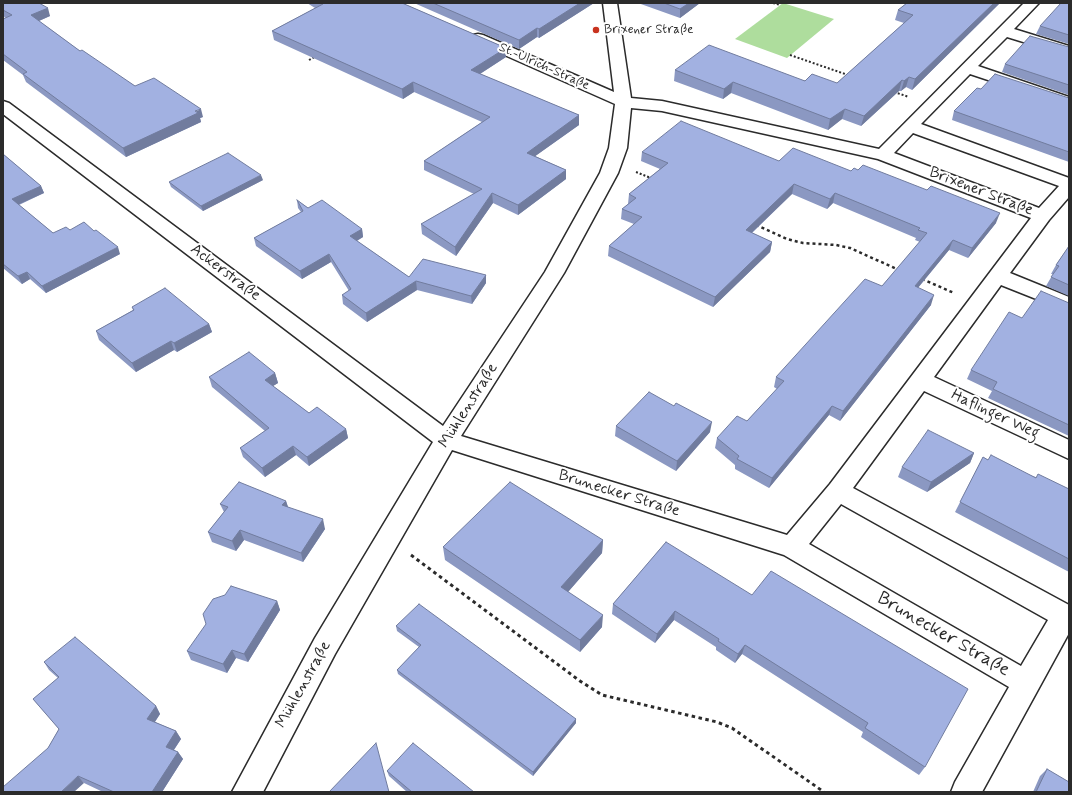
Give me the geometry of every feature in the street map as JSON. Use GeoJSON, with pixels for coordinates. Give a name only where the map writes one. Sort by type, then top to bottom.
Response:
{"type":"FeatureCollection","features":[{"type":"Feature","properties":{"kind":"street","name":"Mühlenstraße"},"geometry":{"type":"LineString","coordinates":[[247,792],[325,646],[388,538],[446,440],[554,273],[609,173],[618,148],[623,102],[610,3]]}},
{"type":"Feature","properties":{"kind":"street"},"geometry":{"type":"LineString","coordinates":[[883,155],[1032,3]]}},
{"type":"Feature","properties":{"kind":"street"},"geometry":{"type":"LineString","coordinates":[[1004,31],[1069,51]]}},
{"type":"Feature","properties":{"kind":"street","name":"St.-Ulrich-Straße"},"geometry":{"type":"LineString","coordinates":[[468,33],[623,102]]}},
{"type":"Feature","properties":{"kind":"street"},"geometry":{"type":"LineString","coordinates":[[967,68],[1069,102]]}},
{"type":"Feature","properties":{"kind":"street","name":"Brixener Straße"},"geometry":{"type":"LineString","coordinates":[[623,102],[662,106],[883,155],[1042,216],[1069,185],[910,126]]}},
{"type":"Feature","properties":{"kind":"street","name":"Ackerstraße"},"geometry":{"type":"LineString","coordinates":[[3,106],[446,440]]}},
{"type":"Feature","properties":{"kind":"street"},"geometry":{"type":"LineString","coordinates":[[792,547],[838,491],[1042,216]]}},
{"type":"Feature","properties":{"kind":"street"},"geometry":{"type":"LineString","coordinates":[[998,276],[1069,305]]}},
{"type":"Feature","properties":{"kind":"street","name":"Haflinger Weg"},"geometry":{"type":"LineString","coordinates":[[920,380],[1069,450]]}},
{"type":"Feature","properties":{"kind":"street","name":"Brunecker Straße"},"geometry":{"type":"LineString","coordinates":[[446,440],[792,547],[1026,683],[1067,617],[838,491]]}},
{"type":"Feature","properties":{"kind":"street"},"geometry":{"type":"LineString","coordinates":[[966,792],[1026,683]]}},
{"type":"Feature","properties":{"kind":"path"},"geometry":{"type":"LineString","coordinates":[[774,3],[780,5]]}},
{"type":"Feature","properties":{"kind":"path"},"geometry":{"type":"LineString","coordinates":[[790,55],[850,76]]}},
{"type":"Feature","properties":{"kind":"path"},"geometry":{"type":"LineString","coordinates":[[309,60],[316,56]]}},
{"type":"Feature","properties":{"kind":"path"},"geometry":{"type":"LineString","coordinates":[[894,92],[931,105]]}},
{"type":"Feature","properties":{"kind":"path"},"geometry":{"type":"LineString","coordinates":[[613,162],[657,181]]}},
{"type":"Feature","properties":{"kind":"path"},"geometry":{"type":"LineString","coordinates":[[751,223],[787,239],[803,243],[836,245],[850,248],[899,270]]}},
{"type":"Feature","properties":{"kind":"path"},"geometry":{"type":"LineString","coordinates":[[921,279],[977,303]]}},
{"type":"Feature","properties":{"kind":"path"},"geometry":{"type":"LineString","coordinates":[[388,538],[580,681],[602,695],[716,722],[732,728],[824,792]]}},
{"type":"Feature","properties":{"kind":"green space"},"geometry":{"type":"Polygon","coordinates":[[[783,3],[834,19],[787,58],[735,39],[783,3]]]}},
{"type":"Feature","properties":{"kind":"building"},"geometry":{"type":"Polygon","coordinates":[[[3,3],[39,3],[48,8],[31,15],[80,51],[82,50],[135,86],[154,78],[201,109],[195,111],[198,113],[123,148],[23,74],[27,72],[3,54],[3,19],[12,15],[3,10],[3,3]]]}},
{"type":"Feature","properties":{"kind":"building"},"geometry":{"type":"Polygon","coordinates":[[[322,3],[402,3],[506,48],[471,70],[579,115],[527,153],[566,170],[518,205],[492,193],[455,247],[421,224],[482,189],[424,161],[490,117],[413,82],[402,89],[272,31],[323,4],[322,3]]]}},
{"type":"Feature","properties":{"kind":"building"},"geometry":{"type":"Polygon","coordinates":[[[433,3],[580,3],[519,40],[433,3]]]}},
{"type":"Feature","properties":{"kind":"building"},"geometry":{"type":"Polygon","coordinates":[[[664,3],[689,3],[680,9],[664,3]]]}},
{"type":"Feature","properties":{"kind":"building"},"geometry":{"type":"Polygon","coordinates":[[[907,3],[994,3],[915,79],[909,77],[904,81],[902,80],[864,116],[845,109],[830,119],[733,82],[724,89],[675,70],[709,45],[805,81],[812,74],[837,83],[913,15],[898,10],[907,3]]]}},
{"type":"Feature","properties":{"kind":"building"},"geometry":{"type":"Polygon","coordinates":[[[1061,3],[1069,3],[1069,35],[1040,26],[1061,3]]]}},
{"type":"Feature","properties":{"kind":"building"},"geometry":{"type":"Polygon","coordinates":[[[1030,36],[1069,47],[1069,85],[1005,64],[1030,36]]]}},
{"type":"Feature","properties":{"kind":"building"},"geometry":{"type":"Polygon","coordinates":[[[995,74],[1069,98],[1069,152],[954,111],[977,88],[981,89],[995,74]]]}},
{"type":"Feature","properties":{"kind":"building"},"geometry":{"type":"Polygon","coordinates":[[[681,121],[779,161],[793,148],[851,171],[854,168],[858,170],[863,165],[927,190],[931,186],[1000,213],[972,248],[953,240],[915,286],[934,295],[843,411],[832,406],[772,478],[737,459],[739,456],[717,438],[737,416],[747,421],[784,381],[776,377],[865,279],[882,286],[927,233],[918,230],[920,228],[835,193],[830,199],[794,184],[746,230],[772,242],[715,297],[609,246],[642,217],[622,209],[636,198],[629,194],[668,163],[642,152],[681,121]]]}},
{"type":"Feature","properties":{"kind":"building"},"geometry":{"type":"Polygon","coordinates":[[[228,153],[261,175],[201,206],[169,182],[228,153]]]}},
{"type":"Feature","properties":{"kind":"building"},"geometry":{"type":"Polygon","coordinates":[[[3,154],[41,186],[12,199],[53,233],[66,227],[70,230],[84,222],[94,231],[96,230],[118,247],[42,286],[27,272],[18,276],[3,264],[3,154]]]}},
{"type":"Feature","properties":{"kind":"building"},"geometry":{"type":"Polygon","coordinates":[[[297,200],[308,208],[322,200],[362,229],[350,236],[409,277],[423,259],[486,275],[471,296],[416,281],[366,313],[342,295],[351,289],[329,254],[300,271],[254,238],[303,211],[297,200]]]}},
{"type":"Feature","properties":{"kind":"building"},"geometry":{"type":"Polygon","coordinates":[[[1069,246],[1069,285],[1051,277],[1059,266],[1056,265],[1069,246]]]}},
{"type":"Feature","properties":{"kind":"building"},"geometry":{"type":"Polygon","coordinates":[[[165,288],[209,324],[174,343],[171,341],[132,363],[96,331],[134,310],[132,307],[165,288]]]}},
{"type":"Feature","properties":{"kind":"building"},"geometry":{"type":"Polygon","coordinates":[[[1041,291],[1069,303],[1069,425],[993,389],[997,382],[971,370],[1009,312],[1022,318],[1041,291]]]}},
{"type":"Feature","properties":{"kind":"building"},"geometry":{"type":"Polygon","coordinates":[[[249,352],[275,373],[265,380],[309,413],[317,407],[346,429],[307,457],[293,446],[262,468],[240,448],[269,428],[209,377],[249,352]]]}},
{"type":"Feature","properties":{"kind":"building"},"geometry":{"type":"Polygon","coordinates":[[[649,392],[674,406],[676,403],[712,422],[677,461],[616,426],[649,392]]]}},
{"type":"Feature","properties":{"kind":"building"},"geometry":{"type":"Polygon","coordinates":[[[928,430],[974,453],[931,482],[902,467],[928,430]]]}},
{"type":"Feature","properties":{"kind":"building"},"geometry":{"type":"Polygon","coordinates":[[[991,455],[1036,478],[1038,474],[1069,489],[1069,559],[960,502],[983,457],[988,460],[991,455]]]}},
{"type":"Feature","properties":{"kind":"building"},"geometry":{"type":"Polygon","coordinates":[[[239,482],[286,501],[282,505],[323,519],[301,553],[240,530],[232,541],[208,532],[228,507],[220,504],[239,482]]]}},
{"type":"Feature","properties":{"kind":"building"},"geometry":{"type":"Polygon","coordinates":[[[510,482],[603,540],[561,587],[603,615],[580,640],[443,547],[510,482]]]}},
{"type":"Feature","properties":{"kind":"building"},"geometry":{"type":"Polygon","coordinates":[[[666,542],[752,595],[771,571],[968,689],[925,767],[865,728],[868,723],[745,645],[738,654],[718,641],[719,639],[675,611],[657,634],[613,604],[666,542]]]}},
{"type":"Feature","properties":{"kind":"building"},"geometry":{"type":"Polygon","coordinates":[[[231,586],[277,601],[244,654],[232,650],[223,664],[187,651],[206,624],[203,614],[213,599],[225,595],[231,586]]]}},
{"type":"Feature","properties":{"kind":"building"},"geometry":{"type":"Polygon","coordinates":[[[419,604],[576,719],[533,772],[397,670],[421,645],[396,626],[419,604]]]}},
{"type":"Feature","properties":{"kind":"building"},"geometry":{"type":"Polygon","coordinates":[[[75,637],[156,706],[147,719],[176,731],[166,747],[178,752],[152,792],[114,792],[78,776],[61,792],[3,792],[3,787],[48,748],[59,729],[33,699],[59,677],[44,662],[75,637]]]}},
{"type":"Feature","properties":{"kind":"building"},"geometry":{"type":"Polygon","coordinates":[[[376,743],[389,792],[329,792],[376,743]]]}},
{"type":"Feature","properties":{"kind":"building"},"geometry":{"type":"Polygon","coordinates":[[[413,743],[474,792],[412,792],[387,771],[413,743]]]}},
{"type":"Feature","properties":{"kind":"building"},"geometry":{"type":"Polygon","coordinates":[[[1047,769],[1069,782],[1069,792],[1036,792],[1047,769]]]}},
{"type":"Feature","properties":{"kind":"place","name":"Brixener Straße"},"geometry":{"type":"Point","coordinates":[596,30]}}]}
